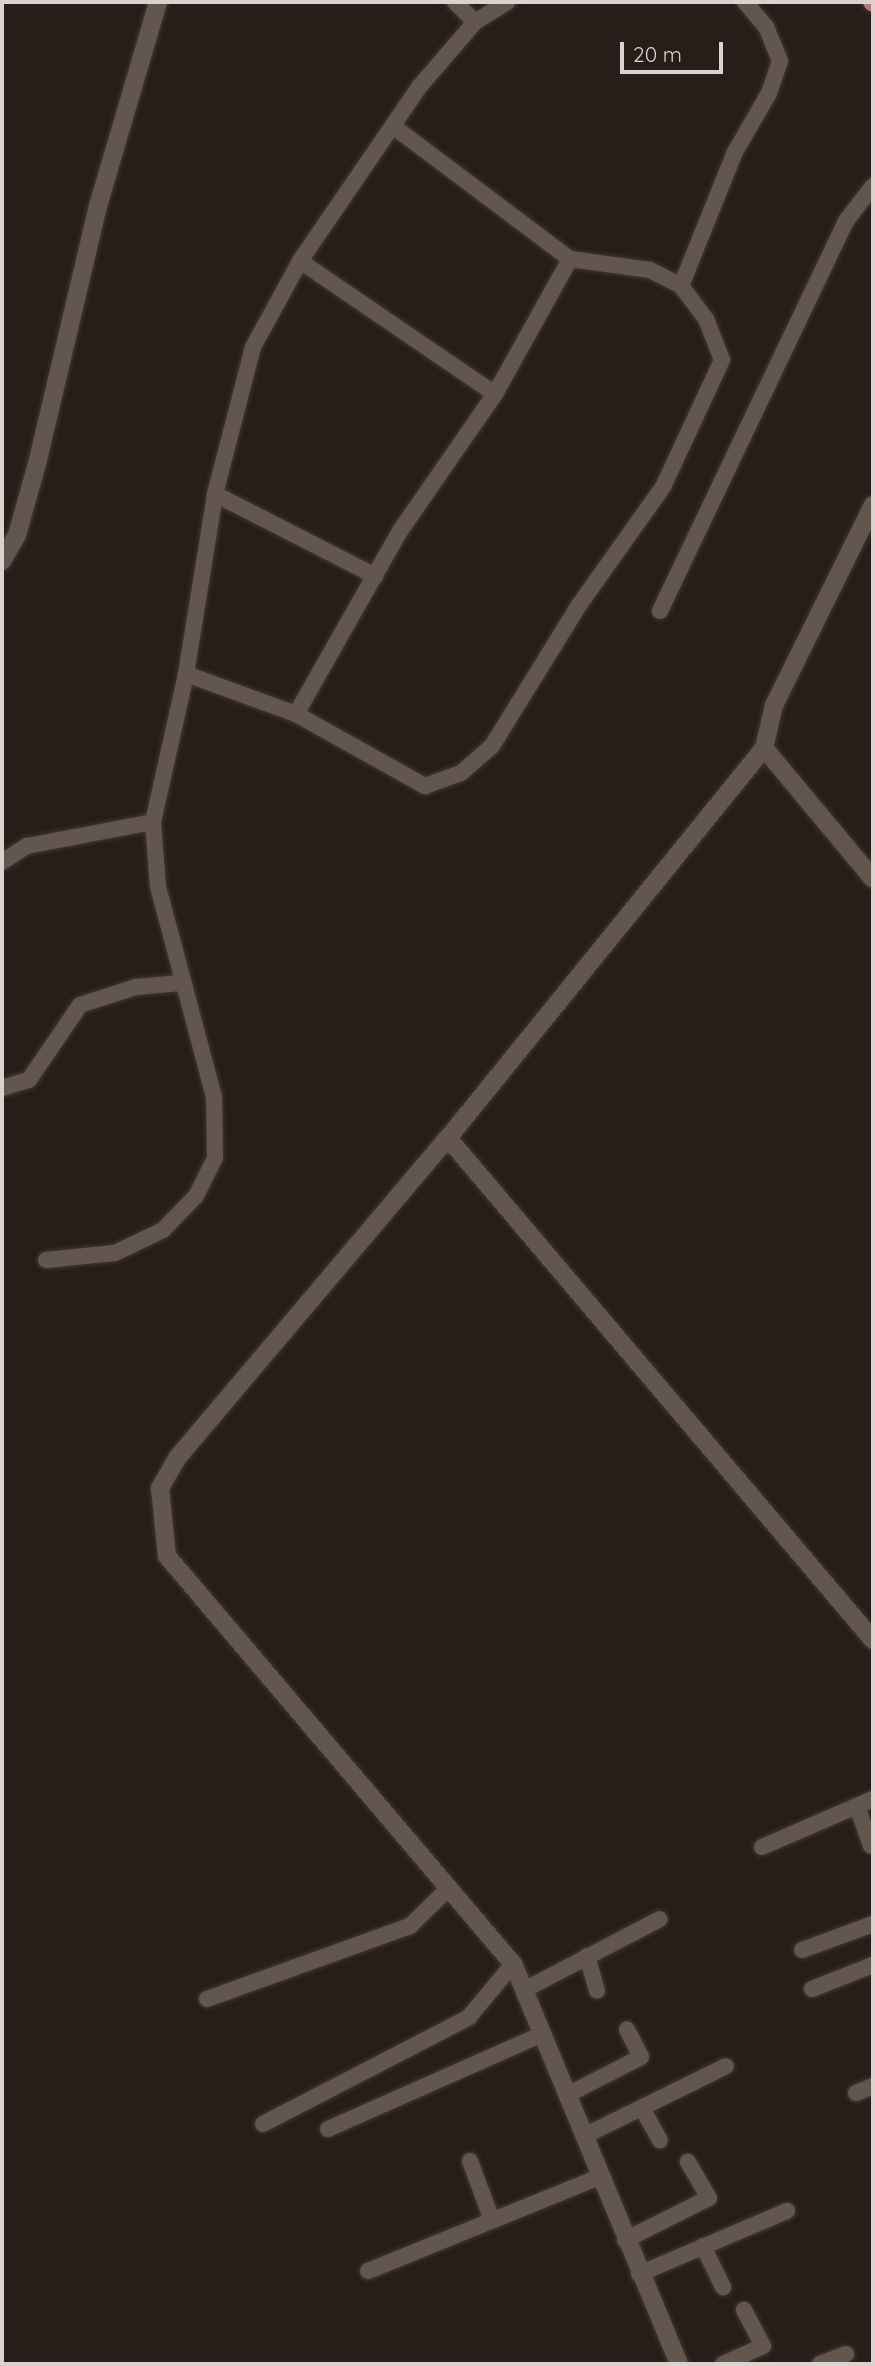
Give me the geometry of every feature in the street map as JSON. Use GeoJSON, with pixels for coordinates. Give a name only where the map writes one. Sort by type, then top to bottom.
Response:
{"type":"FeatureCollection","features":[{"type":"Feature","properties":{"kind":"street"},"geometry":{"type":"LineString","coordinates":[[2,561],[17,535],[37,464],[98,206],[158,2]]}},
{"type":"Feature","properties":{"kind":"street"},"geometry":{"type":"LineString","coordinates":[[679,2364],[639,2274],[513,1964],[167,1556],[159,1515],[160,1488],[178,1457],[448,1138],[764,748],[774,705],[873,505]]}},
{"type":"Feature","properties":{"kind":"street"},"geometry":{"type":"LineString","coordinates":[[764,748],[873,879]]}},
{"type":"Feature","properties":{"kind":"street"},"geometry":{"type":"LineString","coordinates":[[448,1138],[873,1640]]}},
{"type":"Feature","properties":{"kind":"lane"},"geometry":{"type":"LineString","coordinates":[[455,2],[474,22]]}},
{"type":"Feature","properties":{"kind":"lane"},"geometry":{"type":"LineString","coordinates":[[46,1260],[116,1253],[163,1230],[196,1196],[215,1158],[214,1097],[181,983],[158,887],[153,822],[186,674],[215,494],[253,347],[300,261],[420,86],[474,22],[507,2]]}},
{"type":"Feature","properties":{"kind":"lane"},"geometry":{"type":"LineString","coordinates":[[681,286],[735,152],[769,93],[780,61],[766,27],[745,2]]}},
{"type":"Feature","properties":{"kind":"lane"},"geometry":{"type":"LineString","coordinates":[[186,674],[296,714],[425,786],[461,773],[492,746],[579,606],[663,487],[722,360],[706,319],[681,286],[650,270],[570,259],[394,127]]}},
{"type":"Feature","properties":{"kind":"lane"},"geometry":{"type":"LineString","coordinates":[[660,611],[846,221],[873,186]]}},
{"type":"Feature","properties":{"kind":"lane"},"geometry":{"type":"LineString","coordinates":[[296,714],[375,576],[495,394],[570,259]]}},
{"type":"Feature","properties":{"kind":"lane"},"geometry":{"type":"LineString","coordinates":[[300,261],[495,394]]}},
{"type":"Feature","properties":{"kind":"lane"},"geometry":{"type":"LineString","coordinates":[[215,494],[375,576]]}},
{"type":"Feature","properties":{"kind":"lane"},"geometry":{"type":"LineString","coordinates":[[2,862],[27,846],[153,822]]}},
{"type":"Feature","properties":{"kind":"lane"},"geometry":{"type":"LineString","coordinates":[[2,1088],[29,1080],[80,1005],[136,988],[181,983]]}},
{"type":"Feature","properties":{"kind":"lane"},"geometry":{"type":"LineString","coordinates":[[762,1847],[873,1799]]}},
{"type":"Feature","properties":{"kind":"lane"},"geometry":{"type":"LineString","coordinates":[[857,1806],[871,1846]]}},
{"type":"Feature","properties":{"kind":"lane"},"geometry":{"type":"LineString","coordinates":[[207,1999],[410,1926],[449,1888]]}},
{"type":"Feature","properties":{"kind":"lane"},"geometry":{"type":"LineString","coordinates":[[524,1990],[660,1919]]}},
{"type":"Feature","properties":{"kind":"lane"},"geometry":{"type":"LineString","coordinates":[[802,1950],[873,1924]]}},
{"type":"Feature","properties":{"kind":"lane"},"geometry":{"type":"LineString","coordinates":[[587,1956],[597,1991]]}},
{"type":"Feature","properties":{"kind":"lane"},"geometry":{"type":"LineString","coordinates":[[263,2124],[469,2017],[513,1964]]}},
{"type":"Feature","properties":{"kind":"lane"},"geometry":{"type":"LineString","coordinates":[[812,1989],[873,1965]]}},
{"type":"Feature","properties":{"kind":"lane"},"geometry":{"type":"LineString","coordinates":[[567,2095],[641,2057],[627,2029]]}},
{"type":"Feature","properties":{"kind":"lane"},"geometry":{"type":"LineString","coordinates":[[328,2129],[542,2034]]}},
{"type":"Feature","properties":{"kind":"lane"},"geometry":{"type":"LineString","coordinates":[[584,2136],[726,2066]]}},
{"type":"Feature","properties":{"kind":"lane"},"geometry":{"type":"LineString","coordinates":[[856,2093],[873,2086]]}},
{"type":"Feature","properties":{"kind":"lane"},"geometry":{"type":"LineString","coordinates":[[642,2108],[660,2140]]}},
{"type":"Feature","properties":{"kind":"lane"},"geometry":{"type":"LineString","coordinates":[[470,2161],[492,2220]]}},
{"type":"Feature","properties":{"kind":"lane"},"geometry":{"type":"LineString","coordinates":[[625,2240],[709,2198],[688,2162]]}},
{"type":"Feature","properties":{"kind":"lane"},"geometry":{"type":"LineString","coordinates":[[368,2271],[600,2177]]}},
{"type":"Feature","properties":{"kind":"lane"},"geometry":{"type":"LineString","coordinates":[[639,2274],[787,2211]]}},
{"type":"Feature","properties":{"kind":"lane"},"geometry":{"type":"LineString","coordinates":[[703,2246],[723,2287]]}},
{"type":"Feature","properties":{"kind":"lane"},"geometry":{"type":"LineString","coordinates":[[723,2364],[764,2346],[744,2310]]}},
{"type":"Feature","properties":{"kind":"lane"},"geometry":{"type":"LineString","coordinates":[[820,2364],[846,2354]]}}]}
